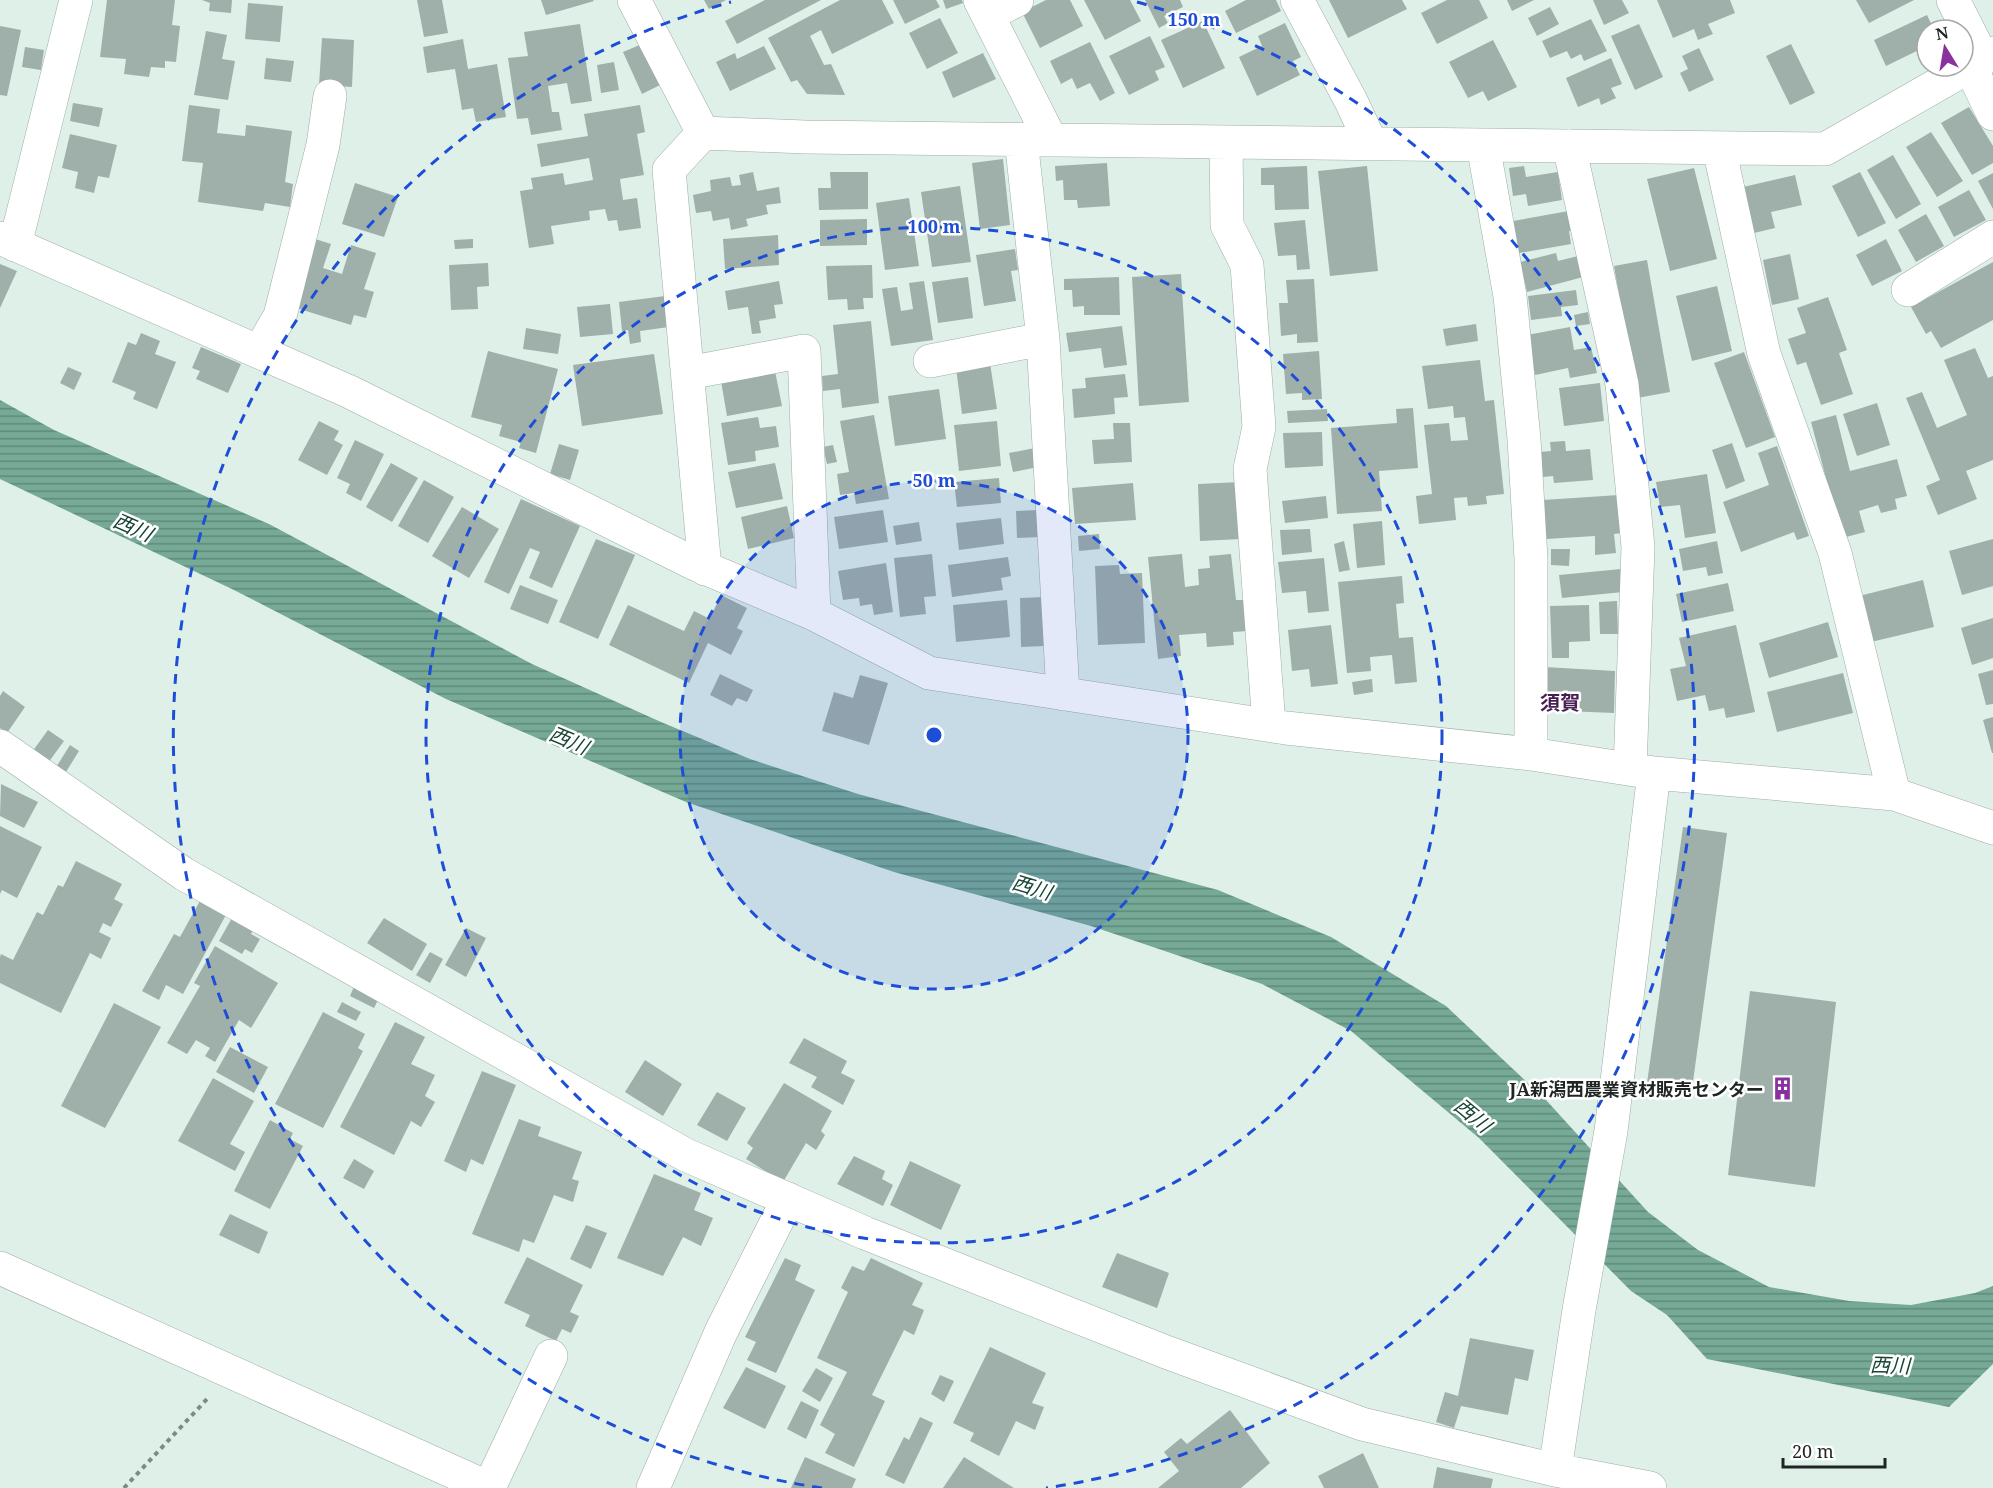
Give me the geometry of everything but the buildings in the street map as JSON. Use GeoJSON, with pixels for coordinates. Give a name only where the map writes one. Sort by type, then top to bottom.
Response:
{"type":"FeatureCollection","features":[{"type":"Feature","properties":{"kind":"street"},"geometry":{"type":"LineString","coordinates":[[76,0],[8,241],[350,392],[705,569],[814,614],[929,673],[1269,725],[1531,754],[1642,771],[1894,794],[1993,828]]}},
{"type":"Feature","properties":{"kind":"street"},"geometry":{"type":"LineString","coordinates":[[634,0],[703,133]]}},
{"type":"Feature","properties":{"kind":"street"},"geometry":{"type":"LineString","coordinates":[[1017,0],[984,8],[1036,140],[1043,339],[1063,694]]}},
{"type":"Feature","properties":{"kind":"street"},"geometry":{"type":"LineString","coordinates":[[1297,0],[1351,100],[1371,144]]}},
{"type":"Feature","properties":{"kind":"street"},"geometry":{"type":"LineString","coordinates":[[1953,0],[1982,59],[1993,114]]}},
{"type":"Feature","properties":{"kind":"street"},"geometry":{"type":"LineString","coordinates":[[705,569],[669,170],[703,133],[1036,140],[1825,149],[1982,59]]}},
{"type":"Feature","properties":{"kind":"street"},"geometry":{"type":"LineString","coordinates":[[259,352],[280,316],[323,145],[330,96]]}},
{"type":"Feature","properties":{"kind":"street"},"geometry":{"type":"LineString","coordinates":[[1226,142],[1227,225],[1247,265],[1259,427],[1250,469],[1269,725]]}},
{"type":"Feature","properties":{"kind":"street"},"geometry":{"type":"LineString","coordinates":[[1483,145],[1510,296],[1524,439],[1531,559],[1531,754]]}},
{"type":"Feature","properties":{"kind":"street"},"geometry":{"type":"LineString","coordinates":[[1555,1470],[1579,1310],[1611,1131],[1642,771],[1638,548],[1623,396],[1569,146]]}},
{"type":"Feature","properties":{"kind":"street"},"geometry":{"type":"LineString","coordinates":[[1719,148],[1764,354],[1835,553],[1894,794]]}},
{"type":"Feature","properties":{"kind":"street"},"geometry":{"type":"LineString","coordinates":[[1908,290],[1993,237]]}},
{"type":"Feature","properties":{"kind":"street"},"geometry":{"type":"LineString","coordinates":[[930,361],[1043,339]]}},
{"type":"Feature","properties":{"kind":"street"},"geometry":{"type":"LineString","coordinates":[[688,374],[804,351],[814,614]]}},
{"type":"Feature","properties":{"kind":"street"},"geometry":{"type":"LineString","coordinates":[[0,746],[184,874],[686,1155],[865,1233],[1166,1352],[1362,1424],[1555,1470],[1650,1488]]}},
{"type":"Feature","properties":{"kind":"street"},"geometry":{"type":"LineString","coordinates":[[653,1488],[721,1332],[788,1199]]}},
{"type":"Feature","properties":{"kind":"street"},"geometry":{"type":"LineString","coordinates":[[0,1268],[489,1488],[551,1356]]}},
{"type":"Feature","properties":{"kind":"path"},"geometry":{"type":"LineString","coordinates":[[124,1488],[218,1387],[226,1370]]}},
{"type":"Feature","properties":{"kind":"water","name":"西川"},"geometry":{"type":"Polygon","coordinates":[[[0,400],[54,430],[269,524],[532,664],[750,759],[858,794],[1218,890],[1331,937],[1446,1006],[1546,1100],[1648,1212],[1698,1250],[1769,1287],[1849,1301],[1911,1305],[1975,1293],[1993,1286],[1993,1364],[1949,1407],[1707,1359],[1667,1315],[1631,1291],[1479,1138],[1351,1031],[1262,984],[1091,926],[894,872],[686,802],[446,699],[234,590],[0,479],[0,400]]]}},
{"type":"Feature","properties":{"kind":"place","name":"JA新潟西農業資材販売センター"},"geometry":{"type":"Point","coordinates":[1782,1089]}},
{"type":"Feature","properties":{"kind":"district","name":"須賀"},"geometry":{"type":"Point","coordinates":[1560,702]}}]}
